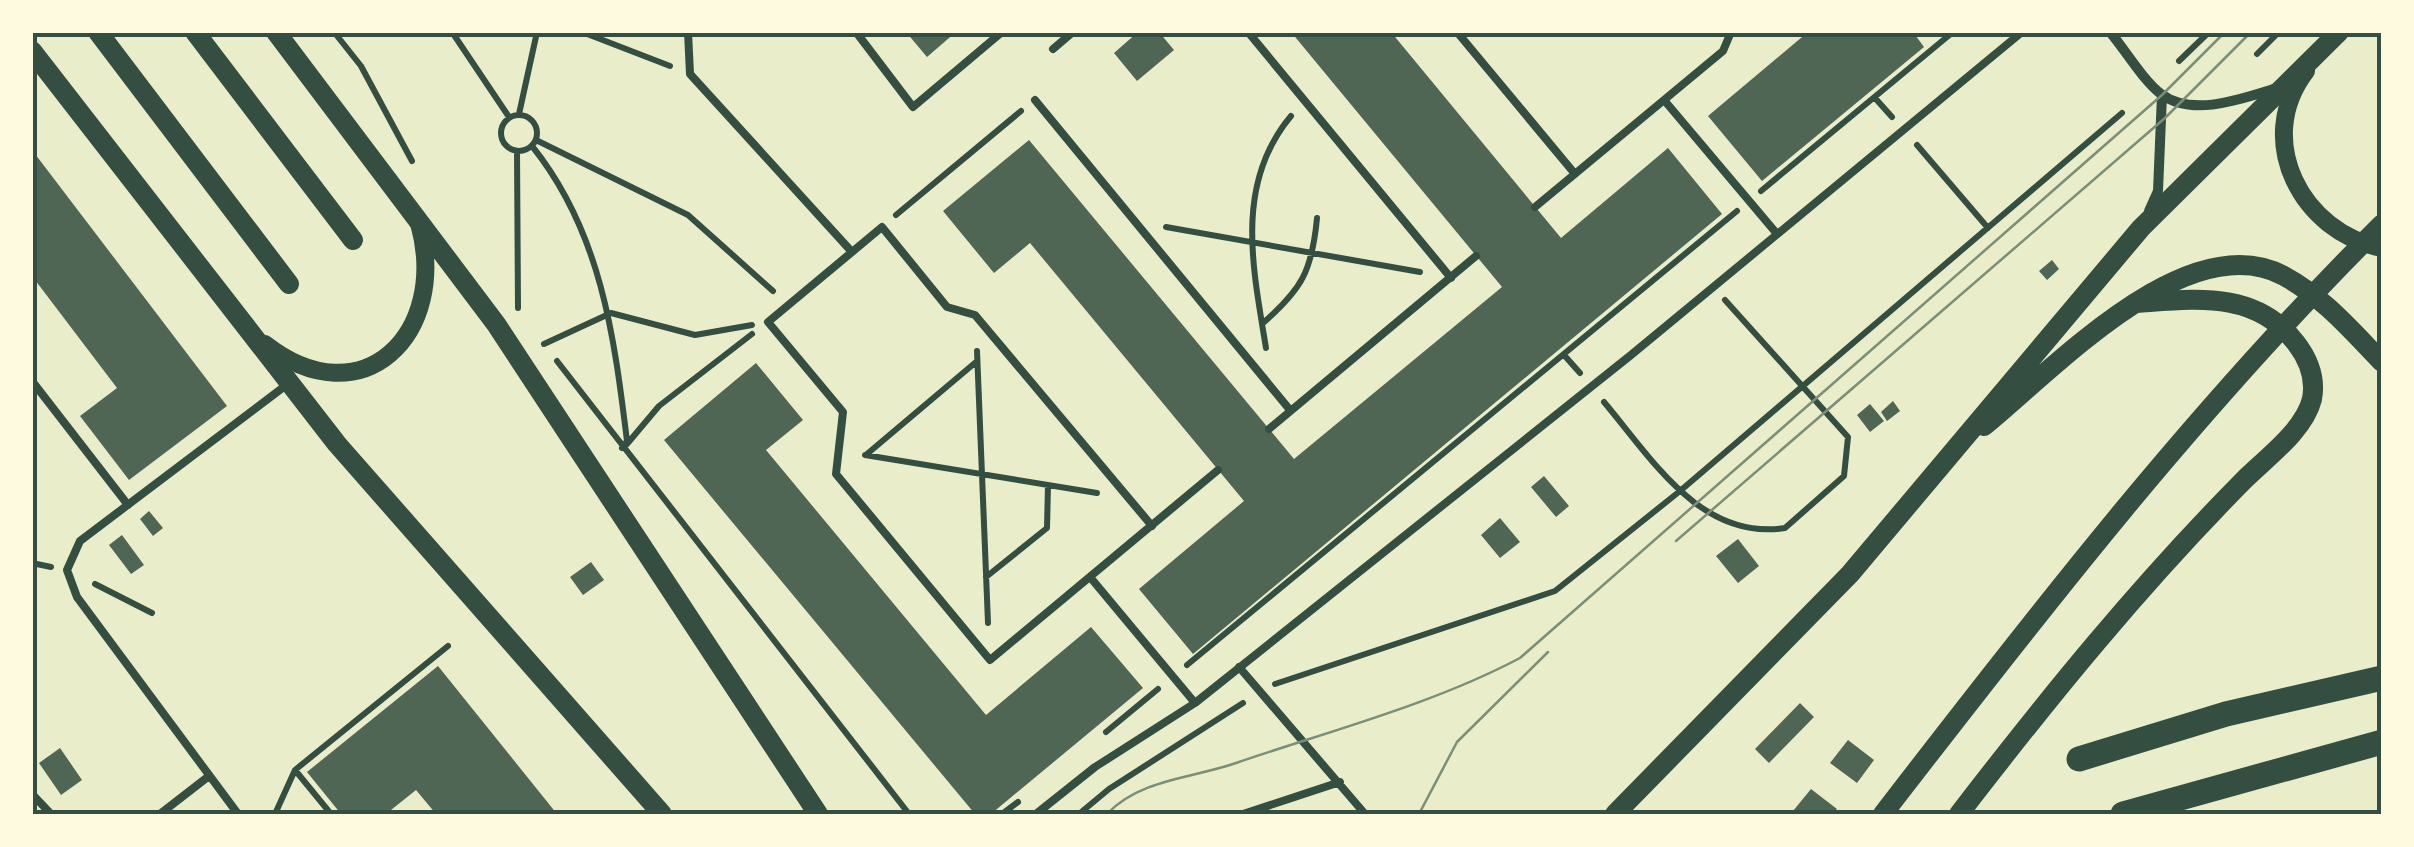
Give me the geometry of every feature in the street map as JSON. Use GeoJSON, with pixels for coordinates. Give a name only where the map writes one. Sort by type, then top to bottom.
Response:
{"type":"FeatureCollection","features":[{"type":"Feature","properties":{"kind":"main road"},"geometry":{"type":"LineString","coordinates":[[98,32],[289,284]]}},
{"type":"Feature","properties":{"kind":"main road"},"geometry":{"type":"LineString","coordinates":[[196,32],[353,240]]}},
{"type":"Feature","properties":{"kind":"main road"},"geometry":{"type":"LineString","coordinates":[[276,32],[496,324],[818,814]]}},
{"type":"Feature","properties":{"kind":"main road"},"geometry":{"type":"LineString","coordinates":[[1615,814],[1850,574],[2141,228],[2331,39]]}},
{"type":"Feature","properties":{"kind":"main road"},"geometry":{"type":"LineString","coordinates":[[32,51],[338,444],[662,814]]}},
{"type":"Feature","properties":{"kind":"main road"},"geometry":{"type":"LineString","coordinates":[[1884,814],[2093,545],[2214,398],[2382,224]]}},
{"type":"Feature","properties":{"kind":"main road"},"geometry":{"type":"LineString","coordinates":[[1947,456],[2136,303],[2166,282],[2204,268],[2260,266],[2283,275],[2327,304],[2382,362]]}},
{"type":"Feature","properties":{"kind":"main road"},"geometry":{"type":"LineString","coordinates":[[1960,814],[2107,625],[2294,430],[2312,401],[2308,359],[2289,334],[2263,313],[2237,302],[2205,298],[2136,303]]}},
{"type":"Feature","properties":{"kind":"main road"},"geometry":{"type":"LineString","coordinates":[[2080,760],[2226,714],[2382,678]]}},
{"type":"Feature","properties":{"kind":"main road"},"geometry":{"type":"LineString","coordinates":[[2123,814],[2382,742]]}},
{"type":"Feature","properties":{"kind":"street"},"geometry":{"type":"LineString","coordinates":[[2110,32],[2162,95],[2182,102],[2224,104],[2278,88]]}},
{"type":"Feature","properties":{"kind":"street"},"geometry":{"type":"LineString","coordinates":[[2331,39],[2297,82],[2286,112],[2282,138],[2289,168],[2301,196],[2320,219],[2343,237],[2382,248]]}},
{"type":"Feature","properties":{"kind":"street"},"geometry":{"type":"LineString","coordinates":[[2141,228],[2158,191],[2162,95]]}},
{"type":"Feature","properties":{"kind":"street"},"geometry":{"type":"LineString","coordinates":[[257,337],[284,359],[312,370],[342,371],[392,353],[409,335],[422,310],[428,286],[427,254],[417,216]]}},
{"type":"Feature","properties":{"kind":"lane"},"geometry":{"type":"LineString","coordinates":[[688,32],[690,74],[852,252]]}},
{"type":"Feature","properties":{"kind":"lane"},"geometry":{"type":"LineString","coordinates":[[856,32],[913,107],[1002,32]]}},
{"type":"Feature","properties":{"kind":"lane"},"geometry":{"type":"LineString","coordinates":[[1053,50],[1073,32]]}},
{"type":"Feature","properties":{"kind":"lane"},"geometry":{"type":"LineString","coordinates":[[1248,32],[1451,278]]}},
{"type":"Feature","properties":{"kind":"lane"},"geometry":{"type":"LineString","coordinates":[[1458,32],[1575,174]]}},
{"type":"Feature","properties":{"kind":"lane"},"geometry":{"type":"LineString","coordinates":[[1535,207],[1723,51],[1732,32]]}},
{"type":"Feature","properties":{"kind":"lane"},"geometry":{"type":"LineString","coordinates":[[1036,814],[1095,767],[1194,703],[1240,667],[1713,287],[2022,32]]}},
{"type":"Feature","properties":{"kind":"lane"},"geometry":{"type":"LineString","coordinates":[[1035,100],[1290,410]]}},
{"type":"Feature","properties":{"kind":"lane"},"geometry":{"type":"LineString","coordinates":[[1664,100],[1777,234]]}},
{"type":"Feature","properties":{"kind":"lane"},"geometry":{"type":"LineString","coordinates":[[1152,526],[976,315],[946,307],[882,227],[768,322],[843,412],[838,478],[990,660],[1152,526],[1218,470]]}},
{"type":"Feature","properties":{"kind":"lane"},"geometry":{"type":"LineString","coordinates":[[1268,429],[1476,256]]}},
{"type":"Feature","properties":{"kind":"lane"},"geometry":{"type":"LineString","coordinates":[[32,381],[128,506]]}},
{"type":"Feature","properties":{"kind":"lane"},"geometry":{"type":"LineString","coordinates":[[238,814],[77,597],[67,570],[80,541],[290,383]]}},
{"type":"Feature","properties":{"kind":"lane"},"geometry":{"type":"LineString","coordinates":[[1090,577],[1194,703]]}},
{"type":"Feature","properties":{"kind":"lane"},"geometry":{"type":"LineString","coordinates":[[1240,667],[1365,814]]}},
{"type":"Feature","properties":{"kind":"lane"},"geometry":{"type":"LineString","coordinates":[[160,814],[209,776]]}},
{"type":"Feature","properties":{"kind":"lane"},"geometry":{"type":"LineString","coordinates":[[1243,814],[1340,782]]}},
{"type":"Feature","properties":{"kind":"lane"},"geometry":{"type":"LineString","coordinates":[[32,794],[51,814]]}},
{"type":"Feature","properties":{"kind":"path"},"geometry":{"type":"LineString","coordinates":[[334,32],[361,66],[398,142],[420,172]]}},
{"type":"Feature","properties":{"kind":"path"},"geometry":{"type":"LineString","coordinates":[[452,32],[509,117]]}},
{"type":"Feature","properties":{"kind":"path"},"geometry":{"type":"LineString","coordinates":[[519,114],[537,32]]}},
{"type":"Feature","properties":{"kind":"path"},"geometry":{"type":"LineString","coordinates":[[582,32],[690,74]]}},
{"type":"Feature","properties":{"kind":"path"},"geometry":{"type":"LineString","coordinates":[[1174,677],[1954,32]]}},
{"type":"Feature","properties":{"kind":"path"},"geometry":{"type":"LineString","coordinates":[[2179,60],[2209,32]]}},
{"type":"Feature","properties":{"kind":"path"},"geometry":{"type":"LineString","coordinates":[[2257,54],[2279,32]]}},
{"type":"Feature","properties":{"kind":"path"},"geometry":{"type":"LineString","coordinates":[[1875,98],[1988,228]]}},
{"type":"Feature","properties":{"kind":"path"},"geometry":{"type":"LineString","coordinates":[[882,227],[1035,100]]}},
{"type":"Feature","properties":{"kind":"path"},"geometry":{"type":"LineString","coordinates":[[1272,388],[1248,242],[1266,161],[1282,126],[1304,101]]}},
{"type":"Feature","properties":{"kind":"path"},"geometry":{"type":"LineString","coordinates":[[1079,814],[1109,788],[1227,716],[1260,690],[1555,591],[1680,491],[2122,113]]}},
{"type":"Feature","properties":{"kind":"path"},"geometry":{"type":"LineString","coordinates":[[509,117],[519,114]]}},
{"type":"Feature","properties":{"kind":"path"},"geometry":{"type":"LineString","coordinates":[[519,114],[536,126],[534,143],[595,258],[611,313],[627,440],[622,448]]}},
{"type":"Feature","properties":{"kind":"path"},"geometry":{"type":"LineString","coordinates":[[509,117],[502,137],[517,151],[518,309]]}},
{"type":"Feature","properties":{"kind":"path"},"geometry":{"type":"LineString","coordinates":[[517,151],[534,143],[688,214],[788,305]]}},
{"type":"Feature","properties":{"kind":"path"},"geometry":{"type":"LineString","coordinates":[[1262,324],[1303,283],[1314,253],[1316,218]]}},
{"type":"Feature","properties":{"kind":"path"},"geometry":{"type":"LineString","coordinates":[[1136,222],[1451,278]]}},
{"type":"Feature","properties":{"kind":"path"},"geometry":{"type":"LineString","coordinates":[[1564,355],[1680,491],[1736,529],[1785,528],[1844,476],[1850,456],[1848,436],[1686,254]]}},
{"type":"Feature","properties":{"kind":"path"},"geometry":{"type":"LineString","coordinates":[[507,294],[526,321]]}},
{"type":"Feature","properties":{"kind":"path"},"geometry":{"type":"LineString","coordinates":[[544,344],[611,313],[696,335],[768,322]]}},
{"type":"Feature","properties":{"kind":"path"},"geometry":{"type":"LineString","coordinates":[[976,315],[990,660]]}},
{"type":"Feature","properties":{"kind":"path"},"geometry":{"type":"LineString","coordinates":[[622,448],[658,406],[768,322]]}},
{"type":"Feature","properties":{"kind":"path"},"geometry":{"type":"LineString","coordinates":[[535,332],[909,814]]}},
{"type":"Feature","properties":{"kind":"path"},"geometry":{"type":"LineString","coordinates":[[838,478],[977,362]]}},
{"type":"Feature","properties":{"kind":"path"},"geometry":{"type":"LineString","coordinates":[[866,455],[1128,498]]}},
{"type":"Feature","properties":{"kind":"path"},"geometry":{"type":"LineString","coordinates":[[986,577],[1046,528],[1048,485]]}},
{"type":"Feature","properties":{"kind":"path"},"geometry":{"type":"LineString","coordinates":[[67,570],[152,613]]}},
{"type":"Feature","properties":{"kind":"path"},"geometry":{"type":"LineString","coordinates":[[274,814],[295,770],[448,646]]}},
{"type":"Feature","properties":{"kind":"path"},"geometry":{"type":"LineString","coordinates":[[295,770],[331,814]]}},
{"type":"Feature","properties":{"kind":"building"},"geometry":{"type":"Polygon","coordinates":[[[906,32],[956,32],[927,57],[906,32]]]}},
{"type":"Feature","properties":{"kind":"building"},"geometry":{"type":"Polygon","coordinates":[[[1138,32],[1159,32],[1174,50],[1137,81],[1114,53],[1138,32]]]}},
{"type":"Feature","properties":{"kind":"building"},"geometry":{"type":"Polygon","coordinates":[[[1291,32],[1391,32],[1561,238],[1668,148],[1722,214],[1193,654],[1139,589],[1244,501],[1030,243],[994,273],[943,211],[1029,140],[1294,459],[1502,287],[1291,32]]]}},
{"type":"Feature","properties":{"kind":"building"},"geometry":{"type":"Polygon","coordinates":[[[1808,32],[1913,32],[1924,47],[1762,181],[1708,116],[1808,32]]]}},
{"type":"Feature","properties":{"kind":"building"},"geometry":{"type":"Polygon","coordinates":[[[32,150],[227,406],[129,480],[80,416],[117,388],[32,276],[32,150]]]}},
{"type":"Feature","properties":{"kind":"building"},"geometry":{"type":"Polygon","coordinates":[[[2052,260],[2059,269],[2047,280],[2039,271],[2052,260]]]}},
{"type":"Feature","properties":{"kind":"building"},"geometry":{"type":"Polygon","coordinates":[[[756,363],[803,420],[766,450],[986,715],[1091,627],[1143,688],[991,814],[975,814],[664,440],[756,363]]]}},
{"type":"Feature","properties":{"kind":"building"},"geometry":{"type":"Polygon","coordinates":[[[1893,401],[1900,411],[1887,421],[1881,412],[1893,401]]]}},
{"type":"Feature","properties":{"kind":"building"},"geometry":{"type":"Polygon","coordinates":[[[1870,404],[1884,421],[1870,432],[1857,415],[1870,404]]]}},
{"type":"Feature","properties":{"kind":"building"},"geometry":{"type":"Polygon","coordinates":[[[1544,476],[1569,506],[1556,517],[1531,487],[1544,476]]]}},
{"type":"Feature","properties":{"kind":"building"},"geometry":{"type":"Polygon","coordinates":[[[149,511],[163,528],[153,536],[140,519],[149,511]]]}},
{"type":"Feature","properties":{"kind":"building"},"geometry":{"type":"Polygon","coordinates":[[[1500,518],[1520,542],[1500,558],[1481,535],[1500,518]]]}},
{"type":"Feature","properties":{"kind":"building"},"geometry":{"type":"Polygon","coordinates":[[[122,535],[144,565],[131,574],[109,545],[122,535]]]}},
{"type":"Feature","properties":{"kind":"building"},"geometry":{"type":"Polygon","coordinates":[[[1738,539],[1759,566],[1738,583],[1716,556],[1738,539]]]}},
{"type":"Feature","properties":{"kind":"building"},"geometry":{"type":"Polygon","coordinates":[[[591,562],[604,580],[583,595],[570,577],[591,562]]]}},
{"type":"Feature","properties":{"kind":"building"},"geometry":{"type":"Polygon","coordinates":[[[438,666],[557,814],[436,814],[416,790],[386,814],[341,814],[307,772],[438,666]]]}},
{"type":"Feature","properties":{"kind":"building"},"geometry":{"type":"Polygon","coordinates":[[[1800,703],[1814,717],[1769,763],[1755,749],[1800,703]]]}},
{"type":"Feature","properties":{"kind":"building"},"geometry":{"type":"Polygon","coordinates":[[[1848,740],[1874,760],[1857,783],[1830,763],[1848,740]]]}},
{"type":"Feature","properties":{"kind":"building"},"geometry":{"type":"Polygon","coordinates":[[[60,748],[82,780],[61,795],[39,763],[60,748]]]}},
{"type":"Feature","properties":{"kind":"building"},"geometry":{"type":"Polygon","coordinates":[[[1811,789],[1837,809],[1832,814],[1793,811],[1811,789]]]}},
{"type":"Feature","properties":{"kind":"tram line"},"geometry":{"type":"LineString","coordinates":[[1107,814],[1150,787],[1379,716],[1451,690],[1520,658],[2162,95],[2225,32]]}},
{"type":"Feature","properties":{"kind":"tram line"},"geometry":{"type":"LineString","coordinates":[[1676,541],[2165,118],[2251,32]]}},
{"type":"Feature","properties":{"kind":"tram line"},"geometry":{"type":"LineString","coordinates":[[1419,814],[1457,742],[1548,652]]}}]}
